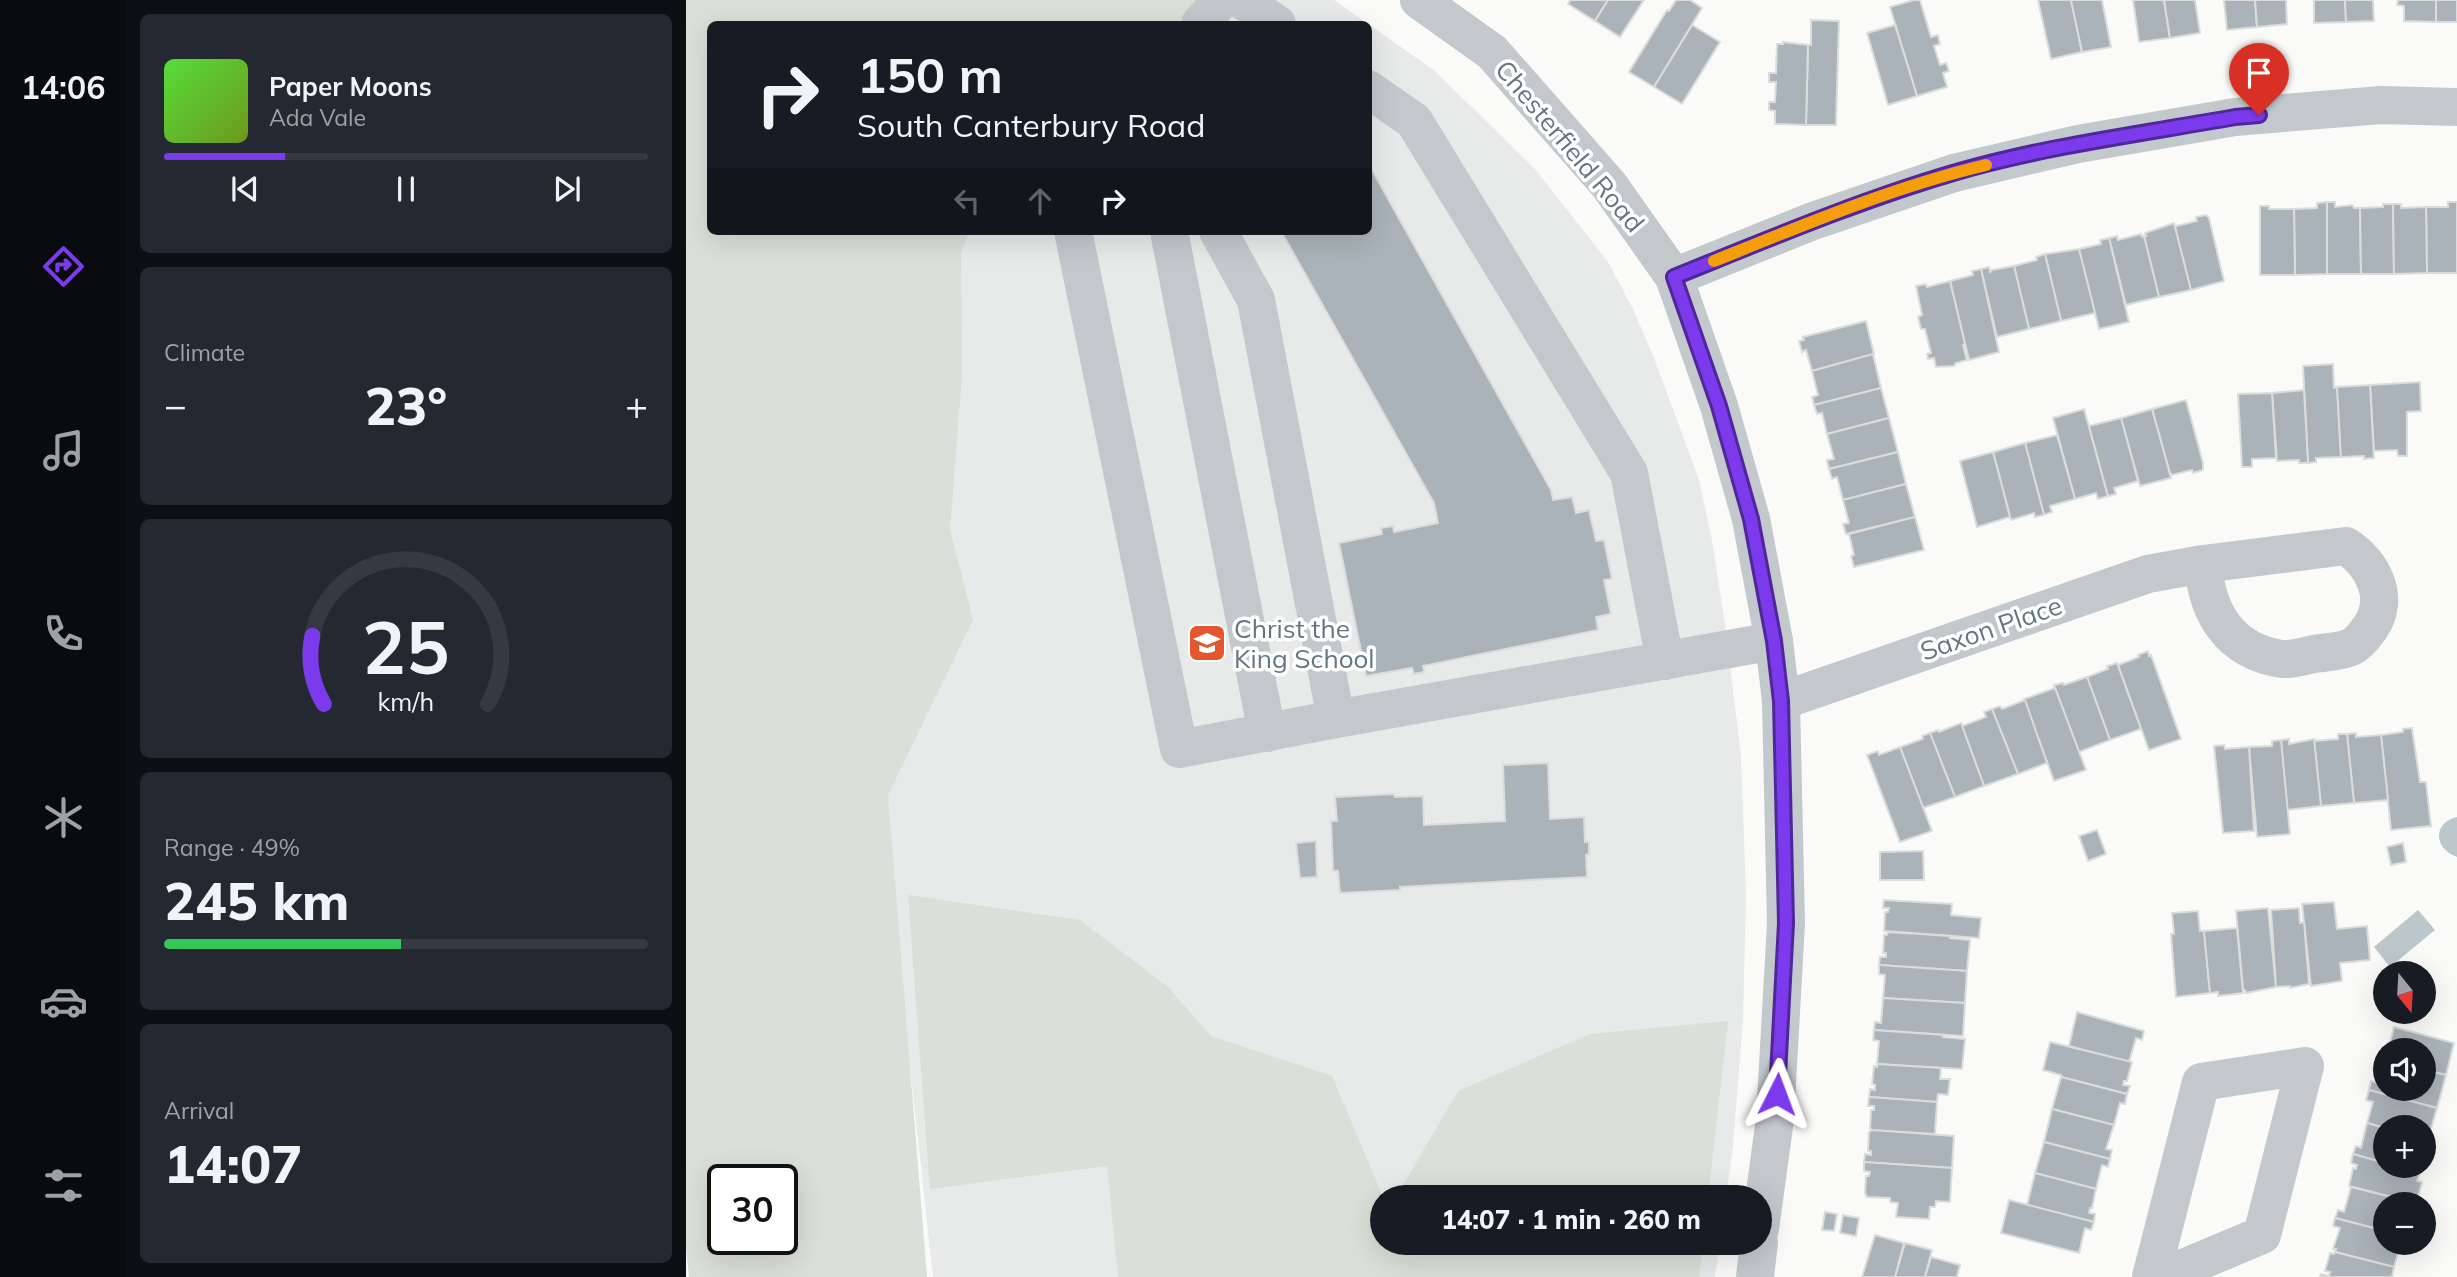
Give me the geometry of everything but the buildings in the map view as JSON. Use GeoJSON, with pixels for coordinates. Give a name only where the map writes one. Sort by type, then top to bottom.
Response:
{"type":"FeatureCollection","features":[{"type":"Feature","properties":{"kind":"street"},"geometry":{"type":"LineString","coordinates":[[1203,21],[1221,0]]}},
{"type":"Feature","properties":{"kind":"street"},"geometry":{"type":"LineString","coordinates":[[1242,0],[1273,21]]}},
{"type":"Feature","properties":{"kind":"street","name":"Chesterfield Road"},"geometry":{"type":"LineString","coordinates":[[1419,0],[1492,52],[1609,185],[1674,277],[1719,406],[1751,519],[1774,641],[1781,701],[1786,923],[1775,1119],[1766,1185]]}},
{"type":"Feature","properties":{"kind":"street"},"geometry":{"type":"LineString","coordinates":[[1372,92],[1413,121],[1629,473],[1665,661]]}},
{"type":"Feature","properties":{"kind":"street"},"geometry":{"type":"LineString","coordinates":[[1674,277],[1813,221],[1954,173],[2078,144],[2235,117],[2381,105],[2457,107]]}},
{"type":"Feature","properties":{"kind":"street"},"geometry":{"type":"LineString","coordinates":[[1074,235],[1179,749],[1774,641]]}},
{"type":"Feature","properties":{"kind":"street"},"geometry":{"type":"LineString","coordinates":[[1170,235],[1267,733]]}},
{"type":"Feature","properties":{"kind":"street"},"geometry":{"type":"LineString","coordinates":[[1220,235],[1256,300],[1336,719]]}},
{"type":"Feature","properties":{"kind":"street","name":"Saxon Place"},"geometry":{"type":"LineString","coordinates":[[1781,701],[2148,574],[2203,564]]}},
{"type":"Feature","properties":{"kind":"street"},"geometry":{"type":"LineString","coordinates":[[2151,1277],[2201,1082],[2305,1066],[2262,1235],[2162,1277]]}},
{"type":"Feature","properties":{"kind":"street"},"geometry":{"type":"LineString","coordinates":[[1755,1277],[1758,1255]]}},
{"type":"Feature","properties":{"kind":"shaded area"},"geometry":{"type":"Polygon","coordinates":[[[686,0],[1195,0],[1185,19],[1178,21],[707,21],[707,235],[968,235],[961,252],[962,375],[950,529],[973,620],[888,795],[927,1277],[689,1277],[686,1246],[686,0]]]}},
{"type":"Feature","properties":{"kind":"shaded area","name":"Christ the King School"},"geometry":{"type":"Polygon","coordinates":[[[717,0],[1334,0],[1364,21],[717,21],[717,0]]]}},
{"type":"Feature","properties":{"kind":"shaded area","name":"Christ the King School"},"geometry":{"type":"Polygon","coordinates":[[[1372,27],[1435,71],[1535,169],[1608,262],[1634,311],[1699,480],[1712,540],[1741,755],[1746,895],[1743,1020],[1728,1185],[1370,1185],[1370,1255],[1718,1255],[1715,1277],[933,1277],[888,865],[686,537],[762,235],[1372,235],[1372,27]]]}},
{"type":"Feature","properties":{"kind":"shaded area"},"geometry":{"type":"Polygon","coordinates":[[[2457,817],[2457,857],[2444,848],[2439,836],[2443,825],[2457,817]]]}},
{"type":"Feature","properties":{"kind":"shaded area"},"geometry":{"type":"Polygon","coordinates":[[[908,895],[1080,920],[1167,986],[1211,1036],[1332,1076],[1378,1185],[1370,1185],[1370,1255],[1702,1255],[1699,1277],[1118,1277],[1107,1166],[930,1189],[908,895]]]}},
{"type":"Feature","properties":{"kind":"shaded area"},"geometry":{"type":"Polygon","coordinates":[[[2418,910],[2435,930],[2397,961],[2385,961],[2374,947],[2418,910]]]}},
{"type":"Feature","properties":{"kind":"shaded area"},"geometry":{"type":"Polygon","coordinates":[[[1728,1021],[1709,1185],[1403,1185],[1458,1091],[1590,1034],[1728,1021]]]}},
{"type":"Feature","properties":{"kind":"slow traffic"},"geometry":{"type":"LineString","coordinates":[[1714,261],[1813,221],[1954,173],[1986,165]]}},
{"type":"Feature","properties":{"kind":"place","name":"Christ the King School"},"geometry":{"type":"Point","coordinates":[1207,643]}},
{"type":"Feature","properties":{"kind":"route"},"geometry":{"type":"LineString","coordinates":[[1777,1094],[1786,923],[1781,701],[1774,641],[1751,519],[1719,406],[1674,277],[1813,221],[1954,173],[2078,144],[2259,115]]}}]}
